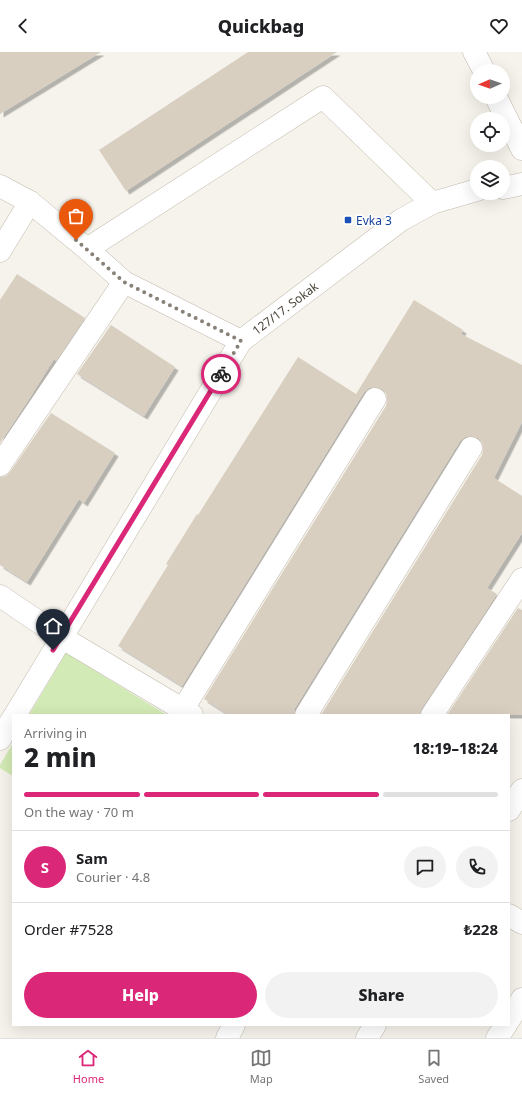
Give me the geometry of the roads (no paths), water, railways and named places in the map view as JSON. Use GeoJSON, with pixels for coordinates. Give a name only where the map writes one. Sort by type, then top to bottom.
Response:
{"type":"FeatureCollection","features":[{"type":"Feature","properties":{"kind":"street"},"geometry":{"type":"LineString","coordinates":[[474,52],[480,64]]}},
{"type":"Feature","properties":{"kind":"street"},"geometry":{"type":"LineString","coordinates":[[87,249],[323,97],[432,203]]}},
{"type":"Feature","properties":{"kind":"street"},"geometry":{"type":"LineString","coordinates":[[500,104],[522,149]]}},
{"type":"Feature","properties":{"kind":"street"},"geometry":{"type":"LineString","coordinates":[[510,187],[522,184]]}},
{"type":"Feature","properties":{"kind":"street"},"geometry":{"type":"LineString","coordinates":[[0,186],[30,202],[124,282],[241,341]]}},
{"type":"Feature","properties":{"kind":"street","name":"127/17. Sokak"},"geometry":{"type":"LineString","coordinates":[[15,714],[241,341],[400,220],[432,203],[470,192]]}},
{"type":"Feature","properties":{"kind":"street"},"geometry":{"type":"LineString","coordinates":[[0,251],[30,202]]}},
{"type":"Feature","properties":{"kind":"street"},"geometry":{"type":"LineString","coordinates":[[0,465],[124,282]]}},
{"type":"Feature","properties":{"kind":"street"},"geometry":{"type":"LineString","coordinates":[[0,596],[61,637],[188,712],[375,399]]}},
{"type":"Feature","properties":{"kind":"street"},"geometry":{"type":"LineString","coordinates":[[307,714],[471,448]]}},
{"type":"Feature","properties":{"kind":"street"},"geometry":{"type":"LineString","coordinates":[[433,714],[522,579]]}},
{"type":"Feature","properties":{"kind":"street"},"geometry":{"type":"LineString","coordinates":[[0,740],[12,720]]}},
{"type":"Feature","properties":{"kind":"street"},"geometry":{"type":"LineString","coordinates":[[510,808],[522,790]]}},
{"type":"Feature","properties":{"kind":"street"},"geometry":{"type":"LineString","coordinates":[[510,916],[522,923]]}},
{"type":"Feature","properties":{"kind":"street"},"geometry":{"type":"LineString","coordinates":[[510,1018],[522,999]]}},
{"type":"Feature","properties":{"kind":"street"},"geometry":{"type":"LineString","coordinates":[[227,1038],[233,1026]]}},
{"type":"Feature","properties":{"kind":"street"},"geometry":{"type":"LineString","coordinates":[[367,1038],[374,1026]]}},
{"type":"Feature","properties":{"kind":"street"},"geometry":{"type":"LineString","coordinates":[[498,1038],[505,1026]]}},
{"type":"Feature","properties":{"kind":"place","name":"Evka 3"},"geometry":{"type":"Point","coordinates":[348,220]}}]}
